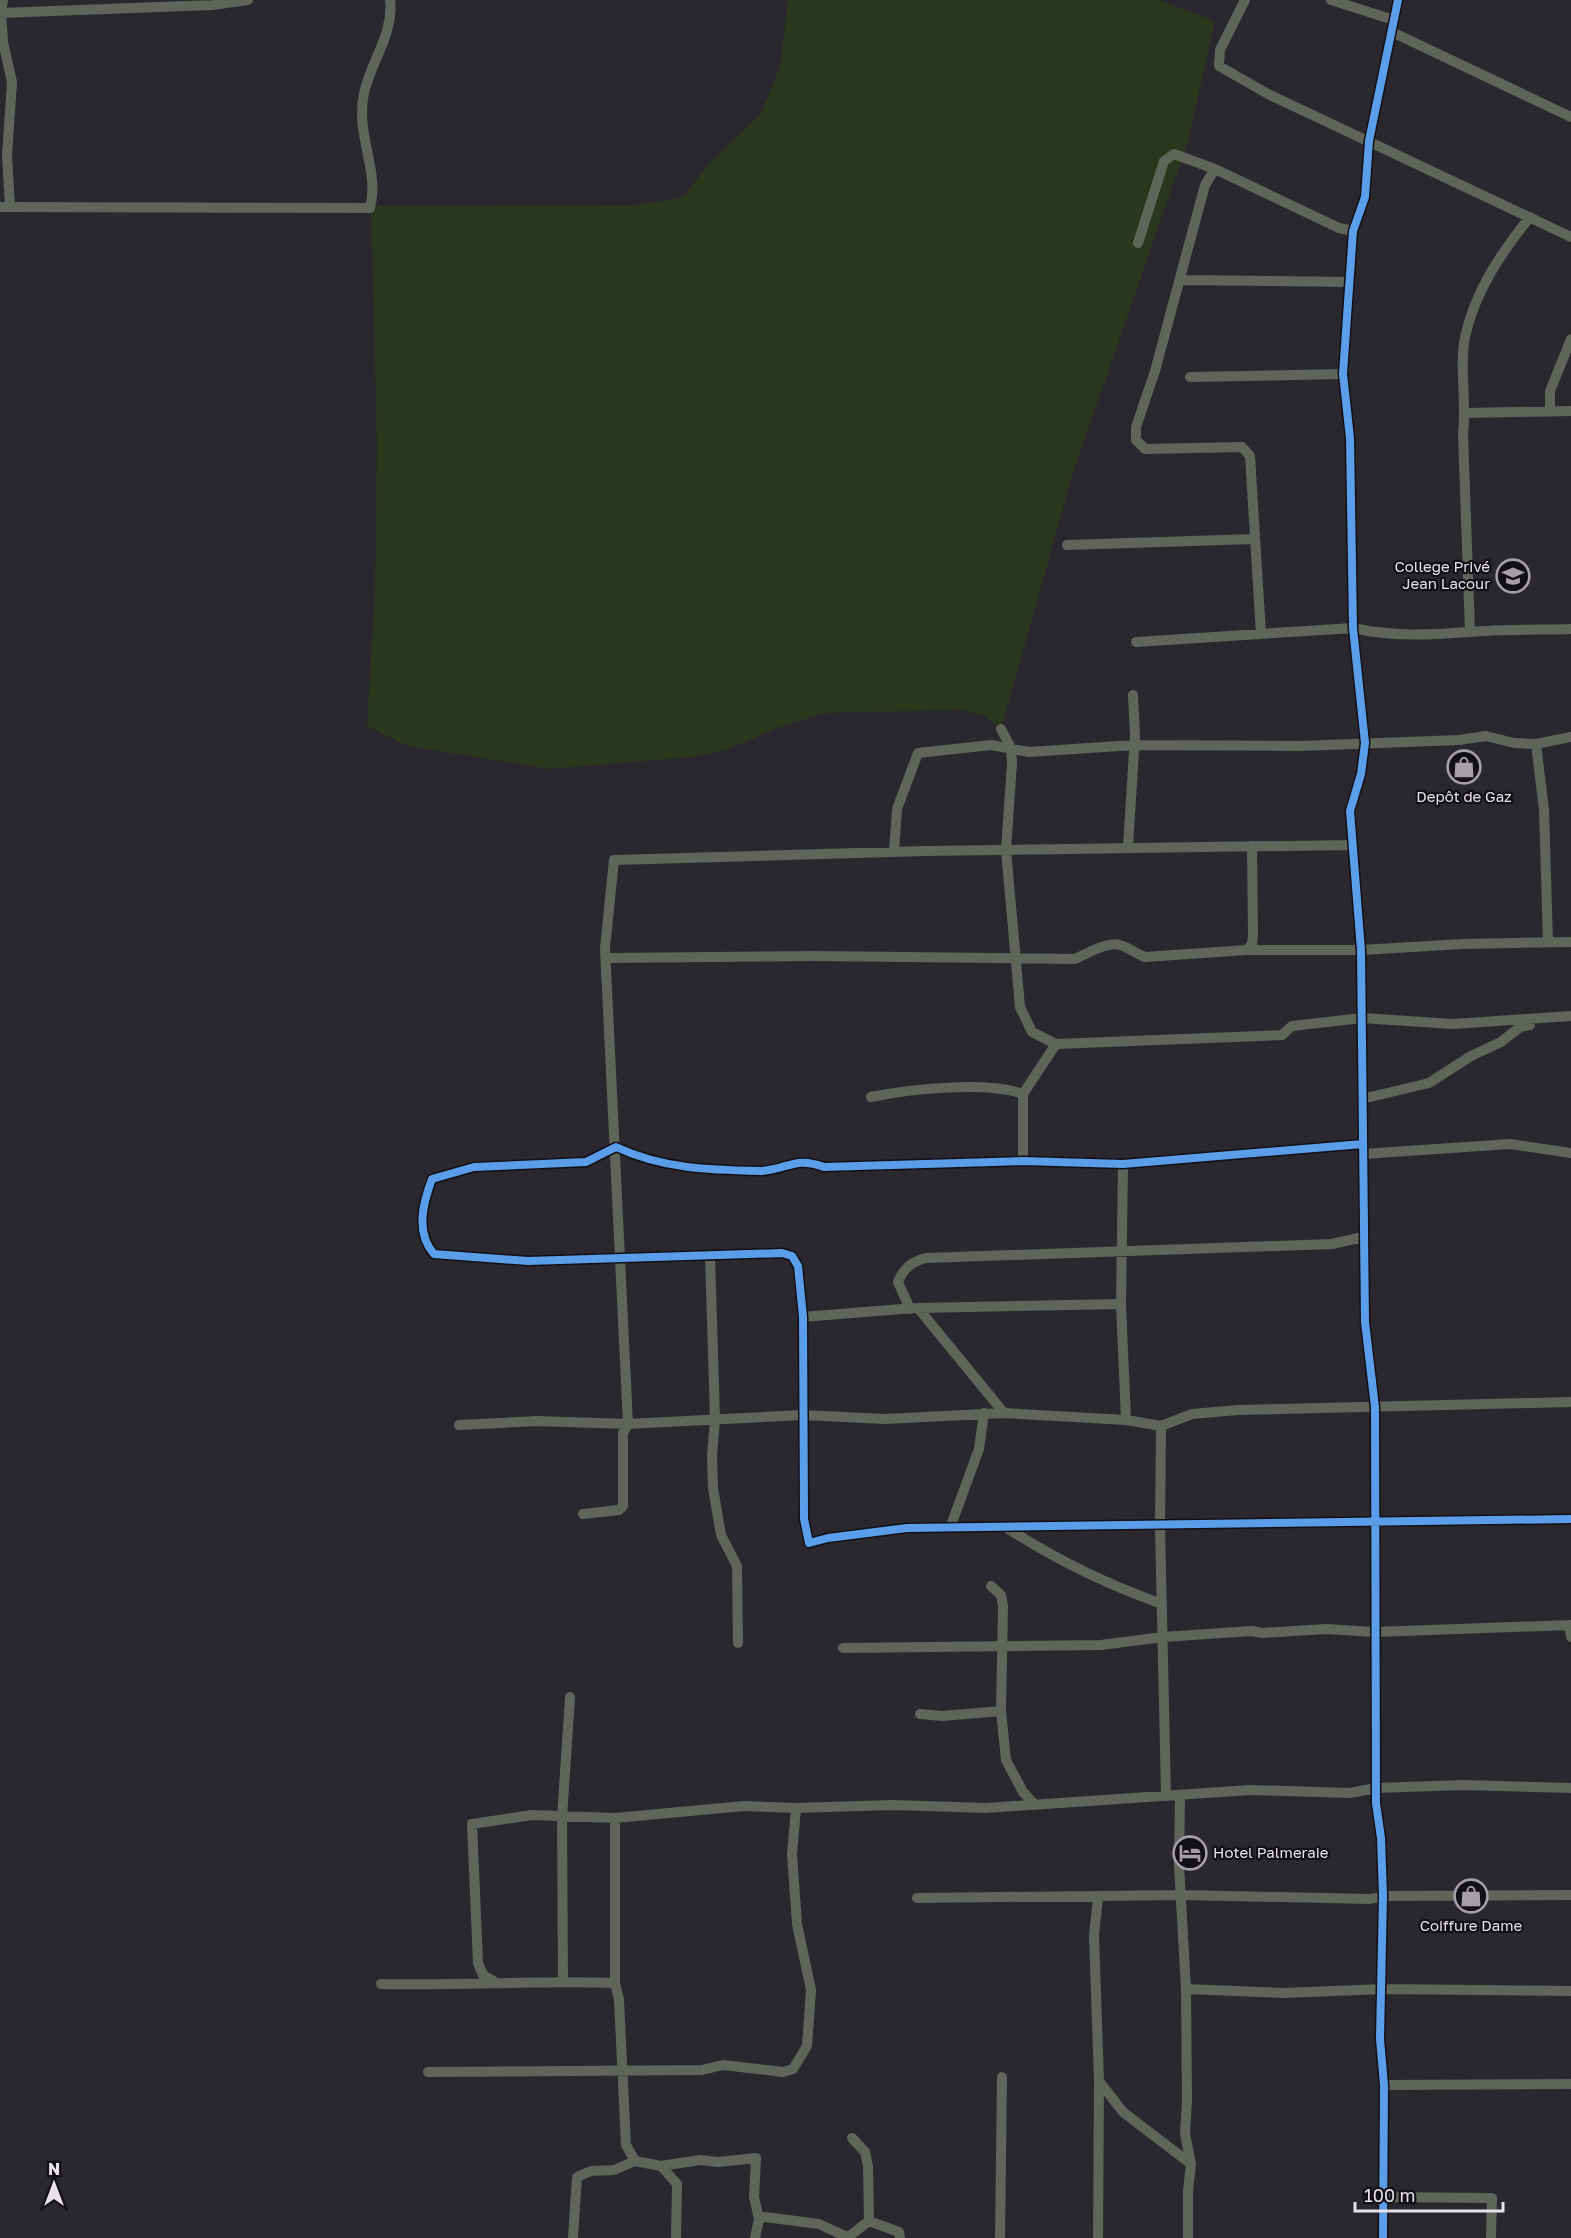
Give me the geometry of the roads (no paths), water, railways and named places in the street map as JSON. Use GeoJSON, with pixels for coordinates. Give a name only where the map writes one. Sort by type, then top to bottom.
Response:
{"type":"FeatureCollection","features":[{"type":"Feature","properties":{"kind":"street"},"geometry":{"type":"LineString","coordinates":[[3,0],[0,13],[12,82],[5,207],[370,208],[373,179],[362,135],[364,93],[386,36],[392,11],[390,0]]}},
{"type":"Feature","properties":{"kind":"street"},"geometry":{"type":"LineString","coordinates":[[0,13],[212,5],[248,0]]}},
{"type":"Feature","properties":{"kind":"street"},"geometry":{"type":"LineString","coordinates":[[1245,0],[1220,50],[1220,66],[1268,94],[1571,237]]}},
{"type":"Feature","properties":{"kind":"street"},"geometry":{"type":"LineString","coordinates":[[1331,0],[1394,20]]}},
{"type":"Feature","properties":{"kind":"street"},"geometry":{"type":"LineString","coordinates":[[1383,2238],[1384,2085],[1380,2039],[1383,1989],[1383,1896],[1376,1788],[1375,1407],[1365,1322],[1361,950],[1350,811],[1361,774],[1365,743],[1353,628],[1350,438],[1343,374],[1353,231],[1365,197],[1369,141],[1398,0]]}},
{"type":"Feature","properties":{"kind":"street"},"geometry":{"type":"LineString","coordinates":[[1392,32],[1571,117]]}},
{"type":"Feature","properties":{"kind":"street"},"geometry":{"type":"LineString","coordinates":[[1138,243],[1164,161],[1174,154],[1215,169],[1339,228],[1353,231]]}},
{"type":"Feature","properties":{"kind":"street"},"geometry":{"type":"LineString","coordinates":[[1215,169],[1205,185],[1155,371],[1136,427],[1136,440],[1145,448],[1242,447],[1250,456],[1261,633]]}},
{"type":"Feature","properties":{"kind":"street"},"geometry":{"type":"LineString","coordinates":[[1470,632],[1463,434],[1466,412],[1464,339],[1478,299],[1498,257],[1530,217]]}},
{"type":"Feature","properties":{"kind":"street"},"geometry":{"type":"LineString","coordinates":[[1180,280],[1349,282]]}},
{"type":"Feature","properties":{"kind":"street"},"geometry":{"type":"LineString","coordinates":[[1550,410],[1550,391],[1571,339]]}},
{"type":"Feature","properties":{"kind":"street"},"geometry":{"type":"LineString","coordinates":[[1190,377],[1343,374]]}},
{"type":"Feature","properties":{"kind":"street"},"geometry":{"type":"LineString","coordinates":[[1466,412],[1571,411]]}},
{"type":"Feature","properties":{"kind":"street"},"geometry":{"type":"LineString","coordinates":[[1067,545],[1254,539]]}},
{"type":"Feature","properties":{"kind":"street"},"geometry":{"type":"LineString","coordinates":[[1136,642],[1212,639],[1261,633],[1353,628],[1375,633],[1419,636],[1571,629]]}},
{"type":"Feature","properties":{"kind":"street"},"geometry":{"type":"LineString","coordinates":[[1128,847],[1134,745],[1133,695]]}},
{"type":"Feature","properties":{"kind":"street"},"geometry":{"type":"LineString","coordinates":[[1001,729],[1011,748],[1013,783],[1006,850],[1020,1007],[1032,1032],[1056,1044],[1282,1035],[1292,1026],[1362,1018],[1453,1024],[1547,1020]]}},
{"type":"Feature","properties":{"kind":"street"},"geometry":{"type":"LineString","coordinates":[[894,852],[897,809],[918,753],[991,745],[1029,752],[1134,745],[1365,743],[1460,740],[1486,736],[1514,743],[1536,744],[1571,737]]}},
{"type":"Feature","properties":{"kind":"street"},"geometry":{"type":"LineString","coordinates":[[1536,744],[1544,810],[1548,942]]}},
{"type":"Feature","properties":{"kind":"street"},"geometry":{"type":"LineString","coordinates":[[584,1514],[619,1510],[622,1506],[623,1433],[628,1424],[622,1260],[616,1207],[616,1148],[605,948],[614,860],[1128,847],[1351,845]]}},
{"type":"Feature","properties":{"kind":"street"},"geometry":{"type":"LineString","coordinates":[[1247,950],[1252,944],[1253,936],[1252,846]]}},
{"type":"Feature","properties":{"kind":"street"},"geometry":{"type":"LineString","coordinates":[[606,958],[1015,957],[1075,959],[1110,944],[1121,945],[1145,957],[1247,950],[1361,950],[1571,942]]}},
{"type":"Feature","properties":{"kind":"street"},"geometry":{"type":"LineString","coordinates":[[1362,1099],[1429,1083],[1471,1056],[1501,1042],[1520,1027],[1571,1016]]}},
{"type":"Feature","properties":{"kind":"street"},"geometry":{"type":"LineString","coordinates":[[1023,1161],[1023,1094],[1056,1044]]}},
{"type":"Feature","properties":{"kind":"street"},"geometry":{"type":"LineString","coordinates":[[872,1097],[902,1091],[984,1086],[1023,1094]]}},
{"type":"Feature","properties":{"kind":"street"},"geometry":{"type":"LineString","coordinates":[[1571,1153],[1510,1144],[1363,1149],[1123,1164],[1023,1161],[824,1167],[803,1160],[774,1170],[740,1170],[667,1166],[616,1148],[586,1162],[474,1167],[432,1179],[423,1204],[423,1233],[427,1245],[434,1254],[528,1261],[622,1260],[782,1253],[792,1256],[798,1266],[803,1317],[804,1519],[809,1543],[828,1538],[907,1528],[1160,1527],[1571,1518]]}},
{"type":"Feature","properties":{"kind":"street"},"geometry":{"type":"LineString","coordinates":[[1123,1164],[1121,1304],[1126,1420]]}},
{"type":"Feature","properties":{"kind":"street"},"geometry":{"type":"LineString","coordinates":[[1004,1413],[914,1308],[898,1282],[909,1266],[926,1258],[1332,1244],[1363,1237]]}},
{"type":"Feature","properties":{"kind":"street"},"geometry":{"type":"LineString","coordinates":[[710,1256],[715,1419],[712,1456],[713,1488],[721,1535],[736,1566],[738,1643]]}},
{"type":"Feature","properties":{"kind":"street"},"geometry":{"type":"LineString","coordinates":[[803,1317],[914,1308],[1121,1304]]}},
{"type":"Feature","properties":{"kind":"street"},"geometry":{"type":"LineString","coordinates":[[459,1425],[537,1421],[628,1424],[803,1415],[885,1419],[1004,1413],[1126,1420],[1161,1426],[1192,1414],[1238,1410],[1571,1402]]}},
{"type":"Feature","properties":{"kind":"street"},"geometry":{"type":"LineString","coordinates":[[950,1528],[979,1449],[984,1413]]}},
{"type":"Feature","properties":{"kind":"street"},"geometry":{"type":"LineString","coordinates":[[1161,1426],[1160,1527],[1166,1796]]}},
{"type":"Feature","properties":{"kind":"street"},"geometry":{"type":"LineString","coordinates":[[1006,1528],[1040,1550],[1112,1585],[1162,1604]]}},
{"type":"Feature","properties":{"kind":"street"},"geometry":{"type":"LineString","coordinates":[[991,1586],[1001,1595],[1003,1606],[1001,1711],[1006,1760],[1023,1792],[1035,1805]]}},
{"type":"Feature","properties":{"kind":"street"},"geometry":{"type":"LineString","coordinates":[[843,1648],[1101,1645],[1163,1637],[1326,1629],[1375,1632],[1570,1625],[1571,1637]]}},
{"type":"Feature","properties":{"kind":"street"},"geometry":{"type":"LineString","coordinates":[[563,1981],[562,1818],[570,1697]]}},
{"type":"Feature","properties":{"kind":"street"},"geometry":{"type":"LineString","coordinates":[[920,1714],[942,1716],[1001,1711]]}},
{"type":"Feature","properties":{"kind":"street"},"geometry":{"type":"LineString","coordinates":[[497,1983],[483,1975],[478,1963],[472,1824],[532,1815],[562,1818],[615,1818],[744,1806],[796,1808],[893,1805],[986,1808],[1266,1790],[1350,1793],[1376,1788],[1463,1785],[1571,1788]]}},
{"type":"Feature","properties":{"kind":"street"},"geometry":{"type":"LineString","coordinates":[[1180,1797],[1179,1865],[1186,1989],[1185,2134],[1191,2164],[1188,2191],[1188,2238]]}},
{"type":"Feature","properties":{"kind":"street"},"geometry":{"type":"LineString","coordinates":[[428,2072],[702,2070],[723,2065],[764,2072],[783,2072],[793,2069],[807,2046],[811,1989],[797,1924],[792,1854],[796,1808]]}},
{"type":"Feature","properties":{"kind":"street"},"geometry":{"type":"LineString","coordinates":[[615,1818],[615,1983],[619,2000],[626,2145],[635,2161]]}},
{"type":"Feature","properties":{"kind":"street"},"geometry":{"type":"LineString","coordinates":[[917,1898],[1098,1898],[1182,1895],[1370,1899],[1383,1896],[1571,1895]]}},
{"type":"Feature","properties":{"kind":"street"},"geometry":{"type":"LineString","coordinates":[[1098,1898],[1094,1935],[1099,2081],[1098,2238]]}},
{"type":"Feature","properties":{"kind":"street"},"geometry":{"type":"LineString","coordinates":[[381,1984],[563,1981],[615,1983]]}},
{"type":"Feature","properties":{"kind":"street"},"geometry":{"type":"LineString","coordinates":[[1186,1989],[1284,1994],[1383,1989],[1571,1991]]}},
{"type":"Feature","properties":{"kind":"street"},"geometry":{"type":"LineString","coordinates":[[1000,2238],[1002,2077]]}},
{"type":"Feature","properties":{"kind":"street"},"geometry":{"type":"LineString","coordinates":[[1099,2081],[1123,2112],[1191,2164]]}},
{"type":"Feature","properties":{"kind":"street"},"geometry":{"type":"LineString","coordinates":[[1384,2085],[1571,2084]]}},
{"type":"Feature","properties":{"kind":"street"},"geometry":{"type":"LineString","coordinates":[[852,2138],[865,2152],[868,2166],[869,2221]]}},
{"type":"Feature","properties":{"kind":"street"},"geometry":{"type":"LineString","coordinates":[[573,2238],[577,2177],[591,2171],[614,2170],[635,2161],[661,2166],[756,2158],[754,2197],[759,2219],[754,2238]]}},
{"type":"Feature","properties":{"kind":"street"},"geometry":{"type":"LineString","coordinates":[[661,2166],[677,2184],[676,2238]]}},
{"type":"Feature","properties":{"kind":"street"},"geometry":{"type":"LineString","coordinates":[[1383,2197],[1492,2198],[1491,2238]]}},
{"type":"Feature","properties":{"kind":"street"},"geometry":{"type":"LineString","coordinates":[[759,2219],[765,2217],[819,2224],[847,2238],[869,2221]]}},
{"type":"Feature","properties":{"kind":"street"},"geometry":{"type":"LineString","coordinates":[[869,2221],[899,2232],[900,2238]]}},
{"type":"Feature","properties":{"kind":"place","name":"College Privé Jean Lacour"},"geometry":{"type":"Point","coordinates":[1513,576]}},
{"type":"Feature","properties":{"kind":"place","name":"Depôt de Gaz"},"geometry":{"type":"Point","coordinates":[1464,767]}},
{"type":"Feature","properties":{"kind":"place","name":"Hotel Palmeraie"},"geometry":{"type":"Point","coordinates":[1190,1853]}},
{"type":"Feature","properties":{"kind":"place","name":"Coiffure Dame"},"geometry":{"type":"Point","coordinates":[1471,1896]}}]}
